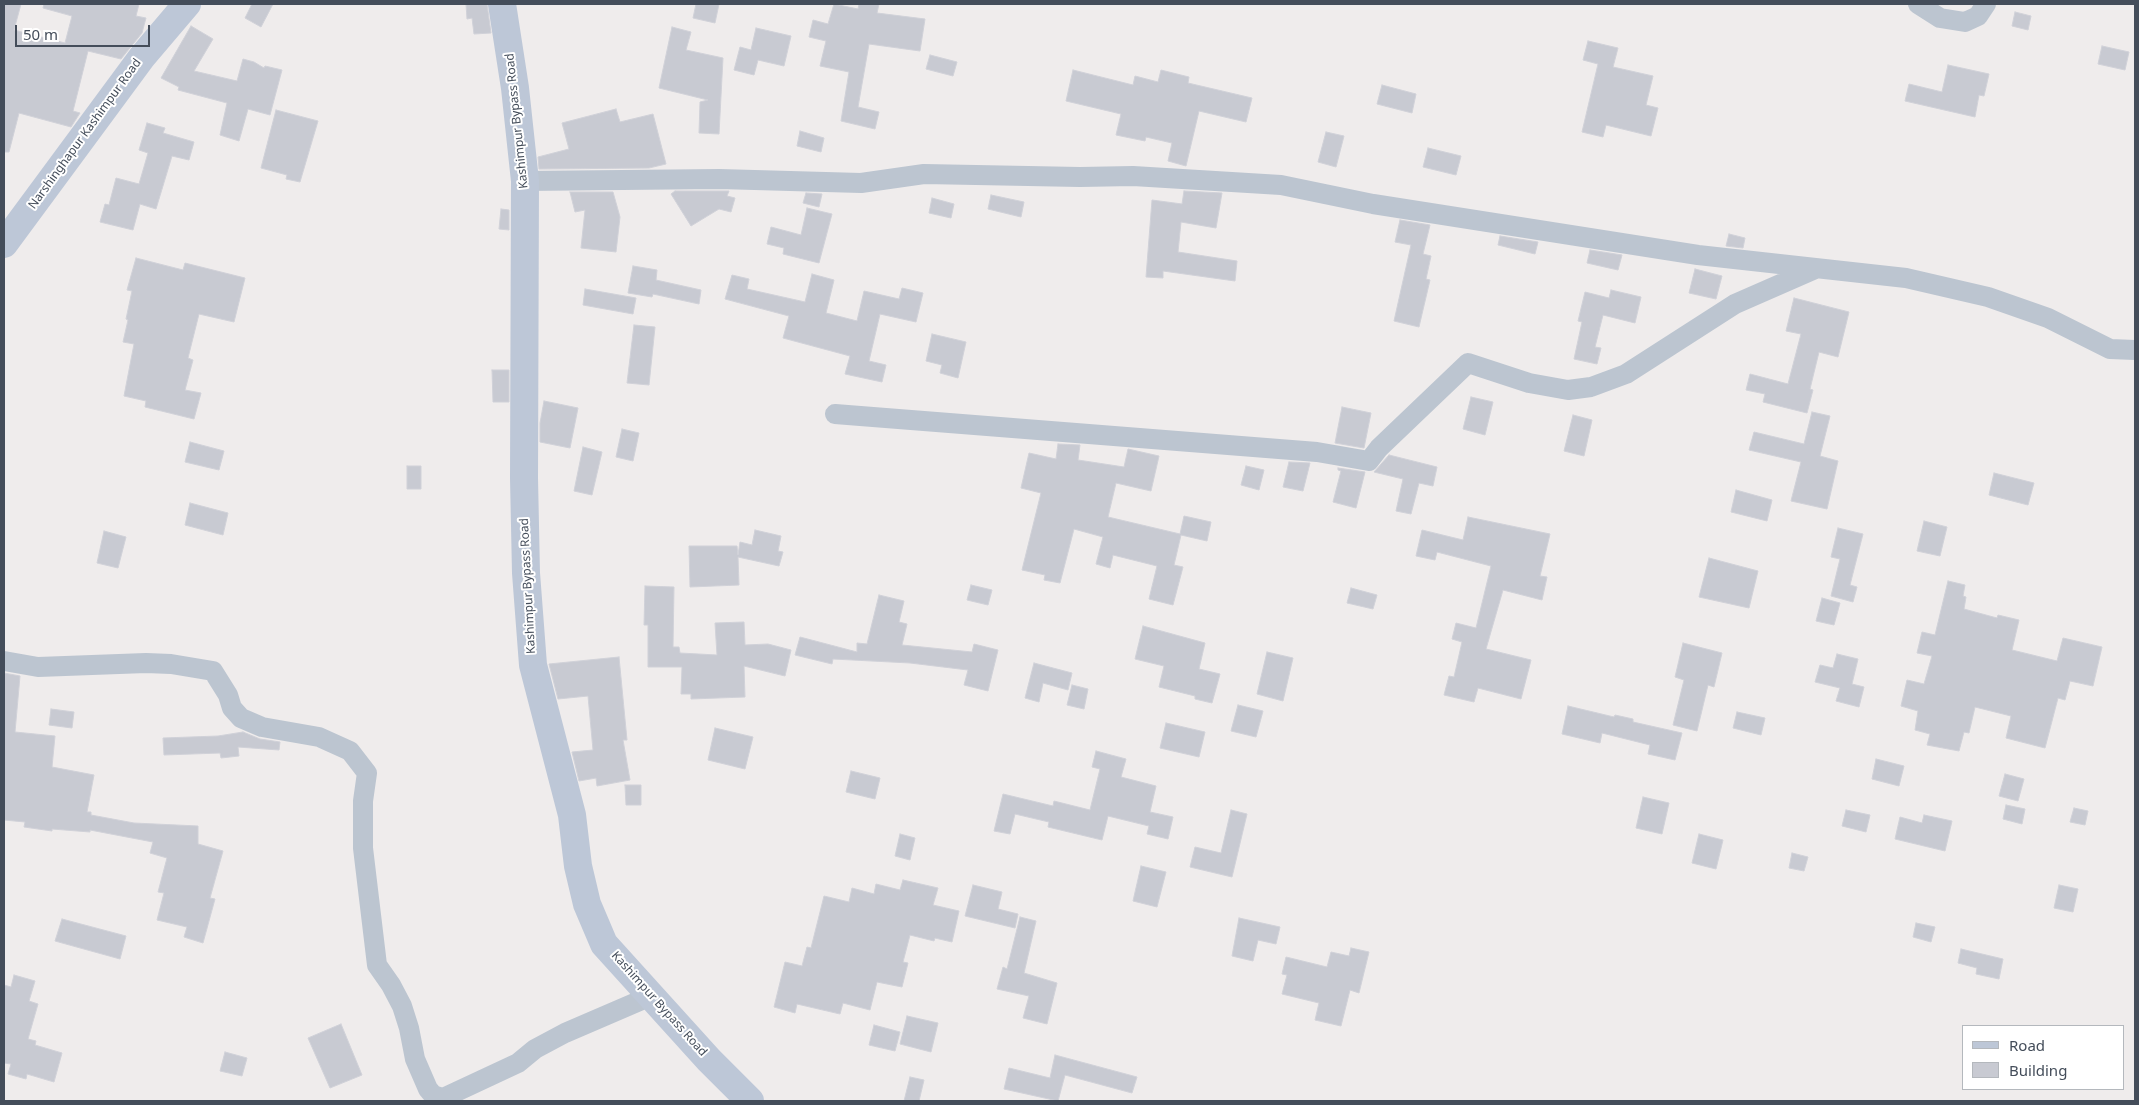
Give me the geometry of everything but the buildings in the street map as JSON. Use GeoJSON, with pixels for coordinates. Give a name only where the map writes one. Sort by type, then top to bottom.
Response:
{"type":"FeatureCollection","features":[{"type":"Feature","properties":{"kind":"main road","name":"Narshinghapur Kashimpur Road"},"geometry":{"type":"LineString","coordinates":[[4,244],[142,57],[187,4]]}},
{"type":"Feature","properties":{"kind":"main road","name":"Kashimpur Bypass Road"},"geometry":{"type":"LineString","coordinates":[[502,4],[515,88],[525,181],[524,478],[526,574],[533,665],[572,814],[578,866],[587,904],[604,944],[750,1101]]}},
{"type":"Feature","properties":{"kind":"street"},"geometry":{"type":"LineString","coordinates":[[1918,4],[1940,18],[1965,22],[1978,16],[1986,4]]}},
{"type":"Feature","properties":{"kind":"street"},"geometry":{"type":"LineString","coordinates":[[525,181],[719,179],[861,183],[924,174],[1080,177],[1133,176],[1281,185],[1373,204],[1688,254],[1906,278],[1988,297],[2048,318],[2110,349],[2135,350]]}},
{"type":"Feature","properties":{"kind":"street"},"geometry":{"type":"LineString","coordinates":[[835,414],[1317,452],[1369,461],[1379,448],[1468,363],[1529,383],[1568,390],[1590,387],[1626,374],[1734,304],[1818,268]]}},
{"type":"Feature","properties":{"kind":"street"},"geometry":{"type":"LineString","coordinates":[[4,661],[38,667],[146,663],[171,664],[213,671],[228,695],[232,708],[241,718],[270,729],[319,737],[350,751],[367,773],[363,801],[363,848],[377,964],[402,1006],[409,1028],[414,1059],[428,1089],[433,1095],[443,1098],[518,1063],[535,1049],[565,1033],[651,996]]}}]}
